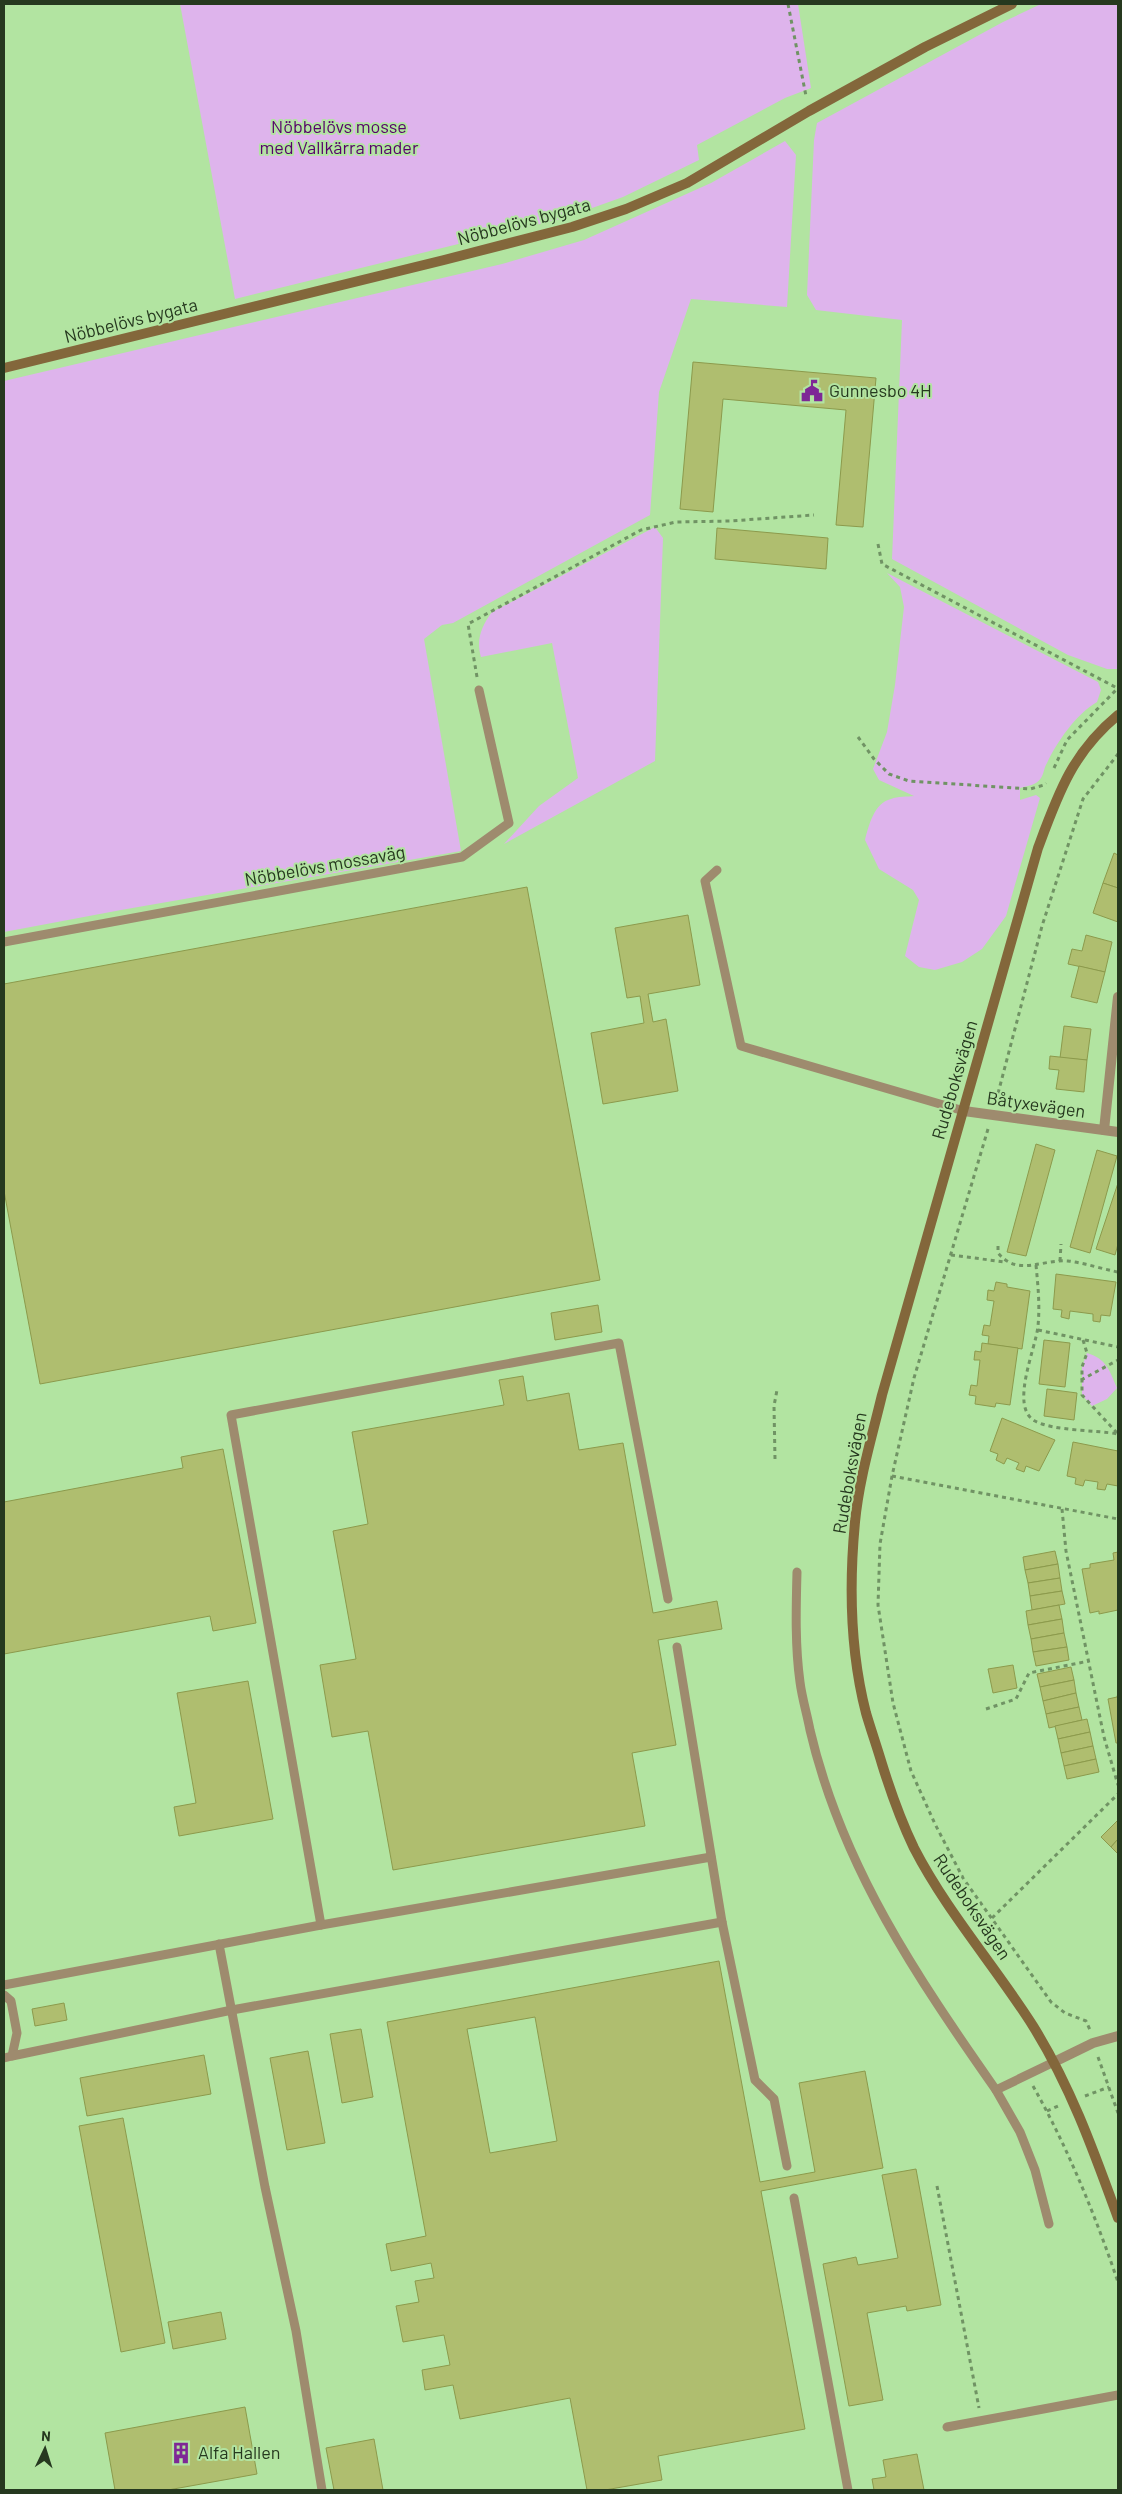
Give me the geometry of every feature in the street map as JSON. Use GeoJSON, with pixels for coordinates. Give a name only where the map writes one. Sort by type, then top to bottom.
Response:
{"type":"FeatureCollection","features":[{"type":"Feature","properties":{"kind":"street","name":"Nöbbelövs bygata"},"geometry":{"type":"LineString","coordinates":[[4,368],[572,227],[626,209],[687,183],[808,111],[925,47],[1012,4]]}},
{"type":"Feature","properties":{"kind":"street","name":"Rudeboksvägen"},"geometry":{"type":"LineString","coordinates":[[1118,715],[1075,762],[1060,788],[1038,848],[882,1395],[864,1469],[855,1520],[851,1588],[852,1622],[866,1712],[896,1808],[911,1840],[946,1903],[1006,1986],[1054,2062],[1089,2136],[1118,2218]]}},
{"type":"Feature","properties":{"kind":"street","name":"Båtyxevägen"},"geometry":{"type":"LineString","coordinates":[[1104,1130],[1118,997]]}},
{"type":"Feature","properties":{"kind":"street","name":"Båtyxevägen"},"geometry":{"type":"LineString","coordinates":[[964,1111],[1118,1132]]}},
{"type":"Feature","properties":{"kind":"street"},"geometry":{"type":"LineString","coordinates":[[1054,2062],[1093,2043],[1118,2036]]}},
{"type":"Feature","properties":{"kind":"lane","name":"Nöbbelövs mossaväg"},"geometry":{"type":"LineString","coordinates":[[4,942],[462,857],[509,823],[479,690]]}},
{"type":"Feature","properties":{"kind":"lane"},"geometry":{"type":"LineString","coordinates":[[717,870],[705,881],[741,1046],[964,1111]]}},
{"type":"Feature","properties":{"kind":"lane"},"geometry":{"type":"LineString","coordinates":[[321,1925],[231,1415],[619,1342],[668,1599]]}},
{"type":"Feature","properties":{"kind":"lane"},"geometry":{"type":"LineString","coordinates":[[797,1572],[796,1611],[800,1685],[827,1793],[858,1869],[886,1924],[996,2090],[1020,2132],[1036,2170],[1049,2224]]}},
{"type":"Feature","properties":{"kind":"lane"},"geometry":{"type":"LineString","coordinates":[[677,1648],[722,1922],[755,2080],[774,2099],[787,2166]]}},
{"type":"Feature","properties":{"kind":"lane"},"geometry":{"type":"LineString","coordinates":[[4,1985],[321,1925],[711,1857]]}},
{"type":"Feature","properties":{"kind":"lane"},"geometry":{"type":"LineString","coordinates":[[8,2057],[232,2010],[722,1922]]}},
{"type":"Feature","properties":{"kind":"lane"},"geometry":{"type":"LineString","coordinates":[[219,1944],[265,2187],[296,2331],[322,2490]]}},
{"type":"Feature","properties":{"kind":"lane"},"geometry":{"type":"LineString","coordinates":[[4,1995],[11,2001],[18,2033],[8,2057]]}},
{"type":"Feature","properties":{"kind":"lane"},"geometry":{"type":"LineString","coordinates":[[996,2090],[1054,2062]]}},
{"type":"Feature","properties":{"kind":"lane"},"geometry":{"type":"LineString","coordinates":[[794,2198],[848,2490]]}},
{"type":"Feature","properties":{"kind":"lane"},"geometry":{"type":"LineString","coordinates":[[947,2427],[1118,2396]]}},
{"type":"Feature","properties":{"kind":"path"},"geometry":{"type":"LineString","coordinates":[[788,4],[808,111]]}},
{"type":"Feature","properties":{"kind":"path"},"geometry":{"type":"LineString","coordinates":[[479,690],[468,624],[641,530],[676,522],[730,521],[814,515]]}},
{"type":"Feature","properties":{"kind":"path"},"geometry":{"type":"LineString","coordinates":[[878,544],[882,564],[1117,688]]}},
{"type":"Feature","properties":{"kind":"path"},"geometry":{"type":"LineString","coordinates":[[858,737],[874,758],[890,774],[910,781],[1030,788],[1044,785],[1050,778]]}},
{"type":"Feature","properties":{"kind":"path"},"geometry":{"type":"LineString","coordinates":[[1060,1261],[1061,1244]]}},
{"type":"Feature","properties":{"kind":"path"},"geometry":{"type":"LineString","coordinates":[[998,1246],[998,1252],[1006,1262]]}},
{"type":"Feature","properties":{"kind":"path"},"geometry":{"type":"LineString","coordinates":[[952,1255],[1019,1265],[1036,1265],[1060,1261],[1118,1272]]}},
{"type":"Feature","properties":{"kind":"path"},"geometry":{"type":"LineString","coordinates":[[1036,1265],[1040,1300],[1038,1330],[1025,1380],[1027,1413],[1033,1421],[1050,1426],[1118,1434]]}},
{"type":"Feature","properties":{"kind":"path"},"geometry":{"type":"LineString","coordinates":[[1038,1330],[1118,1347]]}},
{"type":"Feature","properties":{"kind":"path"},"geometry":{"type":"LineString","coordinates":[[1083,1340],[1087,1353],[1081,1381],[1082,1395],[1118,1434]]}},
{"type":"Feature","properties":{"kind":"path"},"geometry":{"type":"LineString","coordinates":[[1081,1381],[1118,1360]]}},
{"type":"Feature","properties":{"kind":"path"},"geometry":{"type":"LineString","coordinates":[[775,1460],[774,1406],[777,1390]]}},
{"type":"Feature","properties":{"kind":"path"},"geometry":{"type":"LineString","coordinates":[[1118,1519],[892,1476],[880,1544],[878,1605],[901,1739],[911,1770],[935,1824],[963,1878],[1051,2002],[1065,2013],[1086,2021],[1118,2113]]}},
{"type":"Feature","properties":{"kind":"path"},"geometry":{"type":"LineString","coordinates":[[1062,1509],[1066,1551],[1104,1738],[1118,1785]]}},
{"type":"Feature","properties":{"kind":"path"},"geometry":{"type":"LineString","coordinates":[[986,1709],[1016,1699],[1029,1673],[1089,1661]]}},
{"type":"Feature","properties":{"kind":"path"},"geometry":{"type":"LineString","coordinates":[[992,1918],[1118,1794]]}},
{"type":"Feature","properties":{"kind":"path"},"geometry":{"type":"LineString","coordinates":[[1027,2075],[1047,2110],[1101,2231],[1118,2282]]}},
{"type":"Feature","properties":{"kind":"path"},"geometry":{"type":"LineString","coordinates":[[937,2186],[982,2420]]}},
{"type":"Feature","properties":{"kind":"green space","name":"Nöbbelövs mosse med Vallkärra mader"},"geometry":{"type":"Polygon","coordinates":[[[180,4],[798,4],[811,88],[785,98],[697,145],[699,160],[623,197],[564,218],[235,299],[180,4]]]}},
{"type":"Feature","properties":{"kind":"green space"},"geometry":{"type":"Polygon","coordinates":[[[1041,4],[1118,4],[1118,669],[1107,669],[1068,655],[892,559],[902,320],[816,310],[807,295],[814,140],[817,123],[1003,22],[1041,4]]]}},
{"type":"Feature","properties":{"kind":"green space"},"geometry":{"type":"Polygon","coordinates":[[[785,141],[796,155],[787,307],[691,299],[659,392],[650,515],[453,623],[442,625],[424,639],[461,851],[4,932],[4,381],[502,264],[584,240],[711,183],[785,141]]]}},
{"type":"Feature","properties":{"kind":"green space"},"geometry":{"type":"Polygon","coordinates":[[[655,527],[663,538],[655,761],[504,844],[539,806],[578,778],[552,643],[481,657],[479,639],[482,628],[492,612],[655,527]]]}},
{"type":"Feature","properties":{"kind":"green space"},"geometry":{"type":"Polygon","coordinates":[[[887,573],[1098,682],[1101,690],[1097,702],[1075,721],[1056,746],[1039,780],[1032,785],[1020,788],[1020,800],[1036,795],[1040,798],[1006,916],[982,949],[962,962],[935,970],[919,967],[905,956],[919,900],[913,890],[879,869],[865,840],[873,815],[880,805],[894,798],[914,796],[879,780],[873,769],[887,732],[895,685],[904,607],[900,587],[887,573]]]}},
{"type":"Feature","properties":{"kind":"green space"},"geometry":{"type":"Polygon","coordinates":[[[1087,1353],[1094,1355],[1103,1362],[1117,1388],[1107,1399],[1092,1406],[1082,1395],[1082,1367],[1087,1353]]]}},
{"type":"Feature","properties":{"kind":"building"},"geometry":{"type":"Polygon","coordinates":[[[693,362],[876,378],[863,527],[836,525],[846,410],[723,399],[713,512],[680,509],[693,362]]]}},
{"type":"Feature","properties":{"kind":"building"},"geometry":{"type":"Polygon","coordinates":[[[717,528],[828,538],[826,569],[715,559],[717,528]]]}},
{"type":"Feature","properties":{"kind":"building"},"geometry":{"type":"Polygon","coordinates":[[[1114,853],[1118,855],[1118,888],[1103,883],[1114,853]]]}},
{"type":"Feature","properties":{"kind":"building"},"geometry":{"type":"Polygon","coordinates":[[[1103,883],[1118,888],[1118,922],[1093,913],[1103,883]]]}},
{"type":"Feature","properties":{"kind":"building"},"geometry":{"type":"Polygon","coordinates":[[[527,887],[600,1280],[40,1384],[4,1191],[4,984],[527,887]]]}},
{"type":"Feature","properties":{"kind":"building"},"geometry":{"type":"Polygon","coordinates":[[[688,915],[700,985],[648,994],[653,1022],[666,1019],[678,1091],[603,1104],[591,1033],[644,1023],[640,996],[627,998],[615,928],[688,915]]]}},
{"type":"Feature","properties":{"kind":"building"},"geometry":{"type":"Polygon","coordinates":[[[1086,935],[1112,942],[1105,972],[1068,964],[1072,949],[1082,951],[1086,935]]]}},
{"type":"Feature","properties":{"kind":"building"},"geometry":{"type":"Polygon","coordinates":[[[1079,966],[1105,972],[1097,1003],[1071,997],[1079,966]]]}},
{"type":"Feature","properties":{"kind":"building"},"geometry":{"type":"Polygon","coordinates":[[[1064,1026],[1091,1029],[1087,1060],[1060,1058],[1064,1026]]]}},
{"type":"Feature","properties":{"kind":"building"},"geometry":{"type":"Polygon","coordinates":[[[1050,1056],[1087,1060],[1084,1092],[1056,1089],[1059,1070],[1049,1069],[1050,1056]]]}},
{"type":"Feature","properties":{"kind":"building"},"geometry":{"type":"Polygon","coordinates":[[[1036,1144],[1055,1150],[1026,1256],[1007,1252],[1036,1144]]]}},
{"type":"Feature","properties":{"kind":"building"},"geometry":{"type":"Polygon","coordinates":[[[1097,1150],[1117,1156],[1090,1253],[1070,1247],[1097,1150]]]}},
{"type":"Feature","properties":{"kind":"building"},"geometry":{"type":"Polygon","coordinates":[[[1118,1183],[1118,1244],[1115,1255],[1096,1249],[1118,1183]]]}},
{"type":"Feature","properties":{"kind":"building"},"geometry":{"type":"Polygon","coordinates":[[[1056,1274],[1116,1282],[1110,1316],[1101,1315],[1100,1322],[1093,1321],[1093,1314],[1070,1311],[1069,1319],[1061,1317],[1062,1310],[1053,1309],[1056,1274]]]}},
{"type":"Feature","properties":{"kind":"building"},"geometry":{"type":"Polygon","coordinates":[[[996,1282],[1007,1284],[1007,1287],[1030,1291],[1022,1349],[988,1344],[989,1336],[982,1335],[984,1325],[990,1326],[994,1301],[987,1300],[988,1290],[994,1291],[996,1282]]]}},
{"type":"Feature","properties":{"kind":"building"},"geometry":{"type":"Polygon","coordinates":[[[598,1305],[602,1332],[555,1340],[551,1313],[598,1305]]]}},
{"type":"Feature","properties":{"kind":"building"},"geometry":{"type":"Polygon","coordinates":[[[1044,1340],[1070,1343],[1065,1387],[1039,1384],[1044,1340]]]}},
{"type":"Feature","properties":{"kind":"building"},"geometry":{"type":"Polygon","coordinates":[[[982,1343],[1018,1348],[1010,1405],[996,1403],[995,1407],[975,1404],[976,1396],[969,1395],[971,1385],[977,1386],[980,1360],[974,1360],[975,1351],[981,1352],[982,1343]]]}},
{"type":"Feature","properties":{"kind":"building"},"geometry":{"type":"Polygon","coordinates":[[[523,1376],[527,1401],[569,1393],[579,1450],[623,1443],[653,1613],[717,1601],[722,1629],[658,1640],[676,1745],[632,1753],[645,1826],[393,1870],[368,1731],[332,1737],[320,1665],[356,1659],[333,1531],[368,1524],[352,1432],[504,1405],[499,1380],[523,1376]]]}},
{"type":"Feature","properties":{"kind":"building"},"geometry":{"type":"Polygon","coordinates":[[[1047,1389],[1077,1393],[1074,1420],[1044,1416],[1047,1389]]]}},
{"type":"Feature","properties":{"kind":"building"},"geometry":{"type":"Polygon","coordinates":[[[1002,1418],[1055,1440],[1039,1471],[1026,1466],[1024,1472],[1016,1469],[1019,1463],[1007,1458],[1004,1464],[996,1460],[998,1454],[990,1451],[1002,1418]]]}},
{"type":"Feature","properties":{"kind":"building"},"geometry":{"type":"Polygon","coordinates":[[[1073,1442],[1118,1451],[1118,1486],[1107,1484],[1105,1490],[1097,1489],[1098,1482],[1085,1480],[1083,1486],[1075,1484],[1076,1478],[1067,1476],[1073,1442]]]}},
{"type":"Feature","properties":{"kind":"building"},"geometry":{"type":"Polygon","coordinates":[[[223,1449],[256,1623],[213,1631],[210,1616],[4,1654],[4,1502],[183,1468],[181,1457],[223,1449]]]}},
{"type":"Feature","properties":{"kind":"building"},"geometry":{"type":"Polygon","coordinates":[[[1055,1551],[1058,1564],[1025,1570],[1023,1557],[1055,1551]]]}},
{"type":"Feature","properties":{"kind":"building"},"geometry":{"type":"Polygon","coordinates":[[[1118,1552],[1118,1610],[1099,1614],[1099,1611],[1090,1613],[1082,1569],[1090,1568],[1090,1564],[1114,1560],[1113,1553],[1118,1552]]]}},
{"type":"Feature","properties":{"kind":"building"},"geometry":{"type":"Polygon","coordinates":[[[1058,1564],[1060,1578],[1028,1583],[1025,1570],[1058,1564]]]}},
{"type":"Feature","properties":{"kind":"building"},"geometry":{"type":"Polygon","coordinates":[[[1060,1578],[1062,1591],[1030,1596],[1028,1583],[1060,1578]]]}},
{"type":"Feature","properties":{"kind":"building"},"geometry":{"type":"Polygon","coordinates":[[[1062,1591],[1065,1604],[1032,1610],[1030,1596],[1062,1591]]]}},
{"type":"Feature","properties":{"kind":"building"},"geometry":{"type":"Polygon","coordinates":[[[1059,1605],[1062,1619],[1028,1625],[1026,1611],[1059,1605]]]}},
{"type":"Feature","properties":{"kind":"building"},"geometry":{"type":"Polygon","coordinates":[[[1062,1619],[1064,1633],[1031,1639],[1028,1625],[1062,1619]]]}},
{"type":"Feature","properties":{"kind":"building"},"geometry":{"type":"Polygon","coordinates":[[[1064,1633],[1067,1647],[1033,1652],[1031,1639],[1064,1633]]]}},
{"type":"Feature","properties":{"kind":"building"},"geometry":{"type":"Polygon","coordinates":[[[1067,1647],[1069,1660],[1036,1666],[1033,1652],[1067,1647]]]}},
{"type":"Feature","properties":{"kind":"building"},"geometry":{"type":"Polygon","coordinates":[[[1013,1665],[1017,1688],[993,1693],[988,1669],[1013,1665]]]}},
{"type":"Feature","properties":{"kind":"building"},"geometry":{"type":"Polygon","coordinates":[[[1071,1667],[1074,1680],[1040,1687],[1037,1674],[1071,1667]]]}},
{"type":"Feature","properties":{"kind":"building"},"geometry":{"type":"Polygon","coordinates":[[[1074,1680],[1076,1693],[1043,1701],[1040,1687],[1074,1680]]]}},
{"type":"Feature","properties":{"kind":"building"},"geometry":{"type":"Polygon","coordinates":[[[248,1681],[273,1819],[179,1836],[174,1807],[196,1803],[177,1693],[248,1681]]]}},
{"type":"Feature","properties":{"kind":"building"},"geometry":{"type":"Polygon","coordinates":[[[1076,1693],[1079,1707],[1046,1714],[1043,1701],[1076,1693]]]}},
{"type":"Feature","properties":{"kind":"building"},"geometry":{"type":"Polygon","coordinates":[[[1118,1693],[1118,1743],[1116,1743],[1108,1699],[1117,1697],[1118,1693]]]}},
{"type":"Feature","properties":{"kind":"building"},"geometry":{"type":"Polygon","coordinates":[[[1079,1707],[1082,1720],[1049,1728],[1046,1714],[1079,1707]]]}},
{"type":"Feature","properties":{"kind":"building"},"geometry":{"type":"Polygon","coordinates":[[[1087,1719],[1090,1732],[1058,1739],[1055,1726],[1087,1719]]]}},
{"type":"Feature","properties":{"kind":"building"},"geometry":{"type":"Polygon","coordinates":[[[1090,1732],[1093,1746],[1061,1753],[1058,1739],[1090,1732]]]}},
{"type":"Feature","properties":{"kind":"building"},"geometry":{"type":"Polygon","coordinates":[[[1093,1746],[1096,1759],[1064,1766],[1061,1753],[1093,1746]]]}},
{"type":"Feature","properties":{"kind":"building"},"geometry":{"type":"Polygon","coordinates":[[[1096,1759],[1099,1772],[1067,1779],[1064,1766],[1096,1759]]]}},
{"type":"Feature","properties":{"kind":"building"},"geometry":{"type":"Polygon","coordinates":[[[1118,1820],[1118,1839],[1111,1847],[1101,1837],[1118,1820]]]}},
{"type":"Feature","properties":{"kind":"building"},"geometry":{"type":"Polygon","coordinates":[[[1118,1839],[1118,1854],[1111,1847],[1118,1839]]]}},
{"type":"Feature","properties":{"kind":"building"},"geometry":{"type":"Polygon","coordinates":[[[719,1961],[760,2182],[815,2172],[799,2083],[865,2071],[883,2168],[761,2191],[805,2429],[658,2456],[662,2480],[605,2490],[587,2490],[570,2398],[460,2419],[453,2385],[425,2390],[422,2370],[450,2365],[444,2335],[403,2342],[396,2306],[419,2302],[415,2281],[434,2278],[431,2263],[391,2271],[386,2244],[426,2236],[387,2022],[719,1961]],[[535,2017],[467,2029],[490,2153],[557,2141],[535,2017]]]}},
{"type":"Feature","properties":{"kind":"building"},"geometry":{"type":"Polygon","coordinates":[[[64,2003],[67,2020],[35,2026],[32,2009],[64,2003]]]}},
{"type":"Feature","properties":{"kind":"building"},"geometry":{"type":"Polygon","coordinates":[[[361,2029],[373,2097],[342,2103],[330,2034],[361,2029]]]}},
{"type":"Feature","properties":{"kind":"building"},"geometry":{"type":"Polygon","coordinates":[[[308,2051],[325,2143],[287,2150],[270,2058],[308,2051]]]}},
{"type":"Feature","properties":{"kind":"building"},"geometry":{"type":"Polygon","coordinates":[[[204,2055],[211,2094],[87,2116],[80,2078],[204,2055]]]}},
{"type":"Feature","properties":{"kind":"building"},"geometry":{"type":"Polygon","coordinates":[[[123,2118],[165,2343],[121,2352],[79,2126],[123,2118]]]}},
{"type":"Feature","properties":{"kind":"building"},"geometry":{"type":"Polygon","coordinates":[[[916,2169],[941,2305],[907,2311],[906,2306],[867,2313],[883,2400],[849,2406],[823,2264],[856,2257],[858,2265],[898,2258],[882,2175],[916,2169]]]}},
{"type":"Feature","properties":{"kind":"building"},"geometry":{"type":"Polygon","coordinates":[[[221,2312],[226,2339],[173,2349],[168,2322],[221,2312]]]}},
{"type":"Feature","properties":{"kind":"building","name":"Alfa Hallen"},"geometry":{"type":"Polygon","coordinates":[[[245,2407],[257,2474],[168,2490],[115,2490],[105,2433],[245,2407]]]}},
{"type":"Feature","properties":{"kind":"building"},"geometry":{"type":"Polygon","coordinates":[[[374,2439],[383,2490],[334,2490],[326,2448],[374,2439]]]}},
{"type":"Feature","properties":{"kind":"building"},"geometry":{"type":"Polygon","coordinates":[[[917,2454],[924,2490],[874,2490],[872,2479],[886,2477],[883,2460],[917,2454]]]}},
{"type":"Feature","properties":{"kind":"place","name":"Gunnesbo 4H"},"geometry":{"type":"Point","coordinates":[812,391]}},
{"type":"Feature","properties":{"kind":"place","name":"Alfa Hallen"},"geometry":{"type":"Point","coordinates":[181,2453]}}]}
